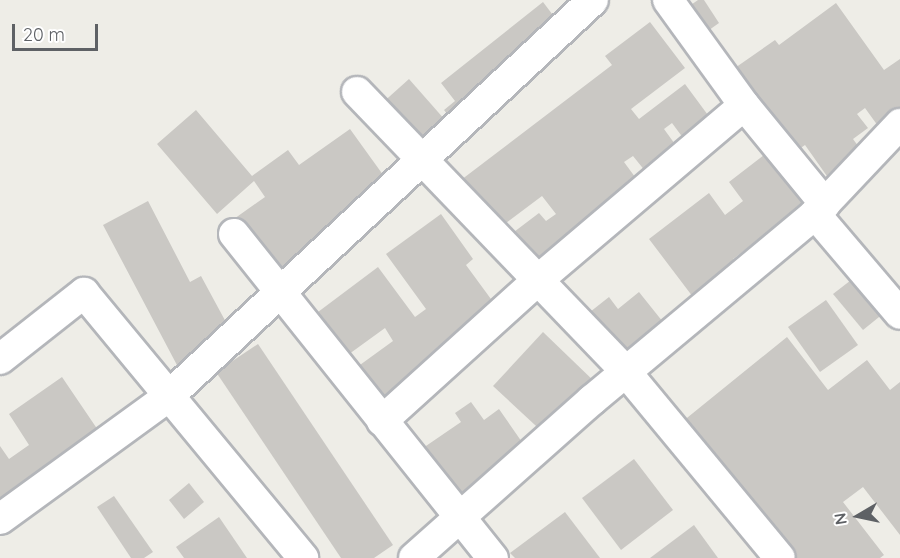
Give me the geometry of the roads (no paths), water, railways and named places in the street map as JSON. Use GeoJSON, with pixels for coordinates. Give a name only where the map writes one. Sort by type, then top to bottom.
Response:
{"type":"FeatureCollection","features":[{"type":"Feature","properties":{"kind":"street"},"geometry":{"type":"LineString","coordinates":[[0,519],[169,396],[592,0]]}},
{"type":"Feature","properties":{"kind":"street"},"geometry":{"type":"LineString","coordinates":[[668,0],[820,209],[900,314]]}},
{"type":"Feature","properties":{"kind":"street"},"geometry":{"type":"LineString","coordinates":[[357,92],[626,372],[780,558]]}},
{"type":"Feature","properties":{"kind":"street"},"geometry":{"type":"LineString","coordinates":[[382,421],[538,280],[744,105]]}},
{"type":"Feature","properties":{"kind":"street"},"geometry":{"type":"LineString","coordinates":[[414,558],[626,372],[820,209],[900,124]]}},
{"type":"Feature","properties":{"kind":"street"},"geometry":{"type":"LineString","coordinates":[[234,234],[458,518],[493,558]]}},
{"type":"Feature","properties":{"kind":"street"},"geometry":{"type":"LineString","coordinates":[[0,359],[84,293],[303,558]]}}]}
